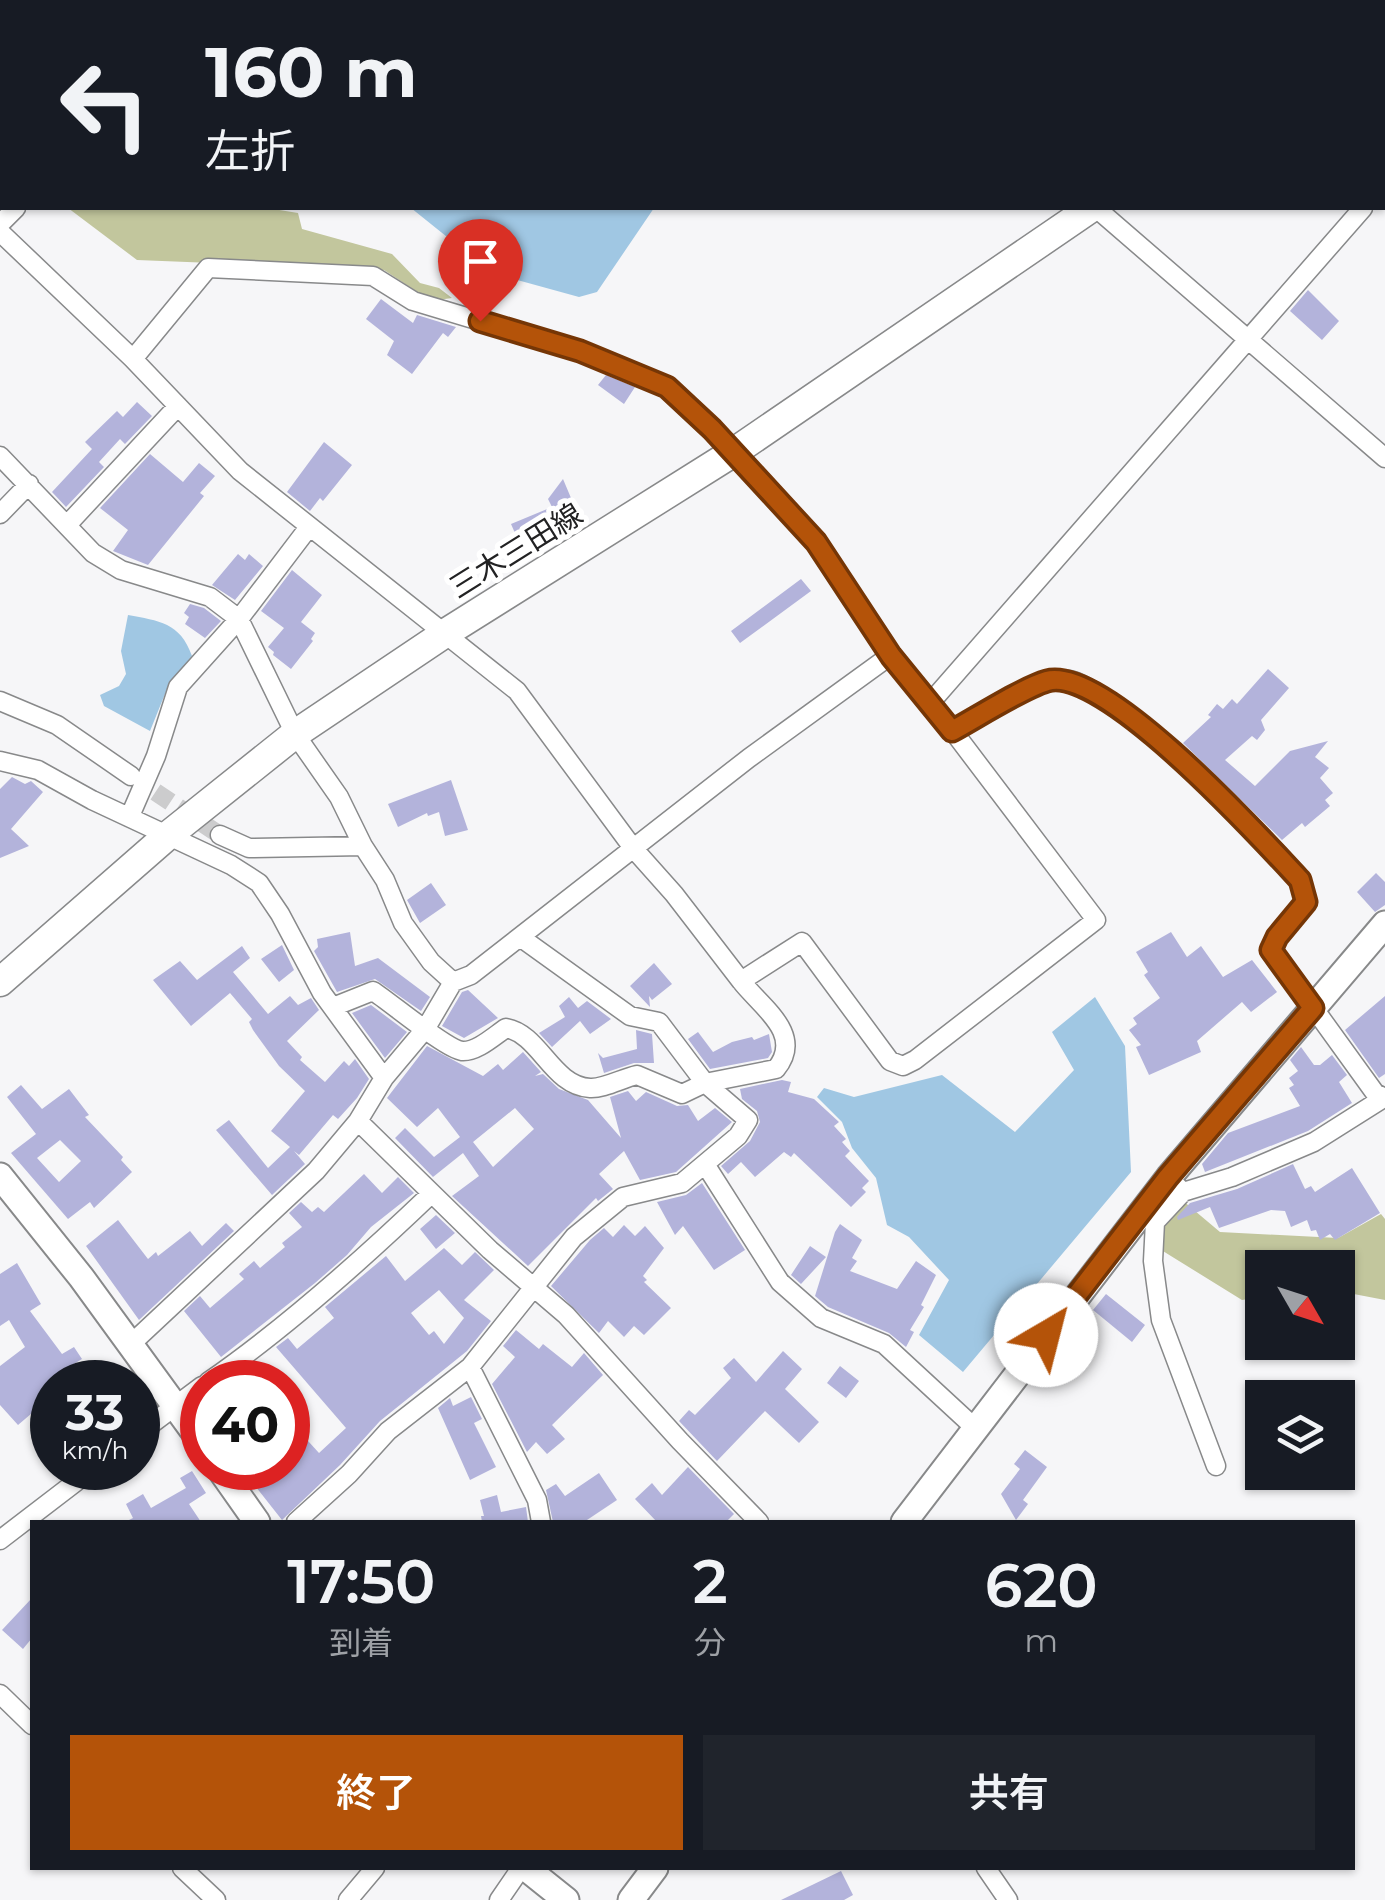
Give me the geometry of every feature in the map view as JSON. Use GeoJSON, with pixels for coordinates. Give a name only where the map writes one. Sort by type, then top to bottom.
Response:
{"type":"FeatureCollection","features":[{"type":"Feature","properties":{"kind":"main road","name":"三木三田線"},"geometry":{"type":"LineString","coordinates":[[0,982],[166,836],[295,734],[444,634],[734,452],[1091,210]]}},
{"type":"Feature","properties":{"kind":"street"},"geometry":{"type":"LineString","coordinates":[[1096,210],[1385,458]]}},
{"type":"Feature","properties":{"kind":"street"},"geometry":{"type":"LineString","coordinates":[[931,702],[1360,210]]}},
{"type":"Feature","properties":{"kind":"street"},"geometry":{"type":"LineString","coordinates":[[0,232],[133,359],[240,471],[517,691],[633,848],[674,894],[740,981],[778,1018],[785,1038],[782,1062],[776,1070],[705,1083],[682,1094],[637,1075],[594,1089],[558,1072],[520,1031],[506,1028],[478,1047],[463,1051],[444,1044],[374,991],[333,1008]]}},
{"type":"Feature","properties":{"kind":"street"},"geometry":{"type":"LineString","coordinates":[[133,359],[208,268],[373,276],[413,300],[580,351],[667,387],[734,452],[816,542],[891,656],[931,702],[1096,920],[903,1066],[890,1061],[802,942],[740,981]]}},
{"type":"Feature","properties":{"kind":"street"},"geometry":{"type":"LineString","coordinates":[[67,525],[178,406]]}},
{"type":"Feature","properties":{"kind":"street"},"geometry":{"type":"LineString","coordinates":[[0,456],[93,553],[122,570],[210,597],[238,619],[295,734],[338,797],[385,880],[403,923],[432,962],[453,982]]}},
{"type":"Feature","properties":{"kind":"street"},"geometry":{"type":"LineString","coordinates":[[0,514],[29,484]]}},
{"type":"Feature","properties":{"kind":"street"},"geometry":{"type":"LineString","coordinates":[[130,816],[156,756],[178,687],[238,619],[309,526]]}},
{"type":"Feature","properties":{"kind":"street"},"geometry":{"type":"LineString","coordinates":[[130,1344],[316,1171],[426,1028],[453,982],[471,975],[749,758],[891,656]]}},
{"type":"Feature","properties":{"kind":"street"},"geometry":{"type":"LineString","coordinates":[[952,731],[1048,680],[1070,680],[1095,690],[1184,763],[1300,880],[1306,902],[1271,950],[1375,1093],[1385,1097]]}},
{"type":"Feature","properties":{"kind":"street"},"geometry":{"type":"LineString","coordinates":[[0,701],[57,725],[131,776]]}},
{"type":"Feature","properties":{"kind":"street"},"geometry":{"type":"LineString","coordinates":[[0,761],[38,770],[259,882],[333,1008],[384,1078]]}},
{"type":"Feature","properties":{"kind":"street"},"geometry":{"type":"LineString","coordinates":[[220,834],[248,848],[363,846]]}},
{"type":"Feature","properties":{"kind":"street"},"geometry":{"type":"LineString","coordinates":[[906,1520],[975,1428],[1385,924]]}},
{"type":"Feature","properties":{"kind":"street"},"geometry":{"type":"LineString","coordinates":[[298,1520],[349,1474],[388,1431],[470,1367],[574,1237],[624,1197],[682,1184],[738,1136],[748,1120],[705,1083],[660,1022],[630,1016],[520,936]]}},
{"type":"Feature","properties":{"kind":"street"},"geometry":{"type":"LineString","coordinates":[[1176,1184],[1232,1177],[1314,1142],[1385,1097]]}},
{"type":"Feature","properties":{"kind":"street"},"geometry":{"type":"LineString","coordinates":[[358,1121],[431,1194],[566,1315],[757,1520]]}},
{"type":"Feature","properties":{"kind":"street"},"geometry":{"type":"LineString","coordinates":[[704,1164],[780,1282],[820,1318],[884,1344],[975,1428]]}},
{"type":"Feature","properties":{"kind":"street"},"geometry":{"type":"LineString","coordinates":[[0,1176],[180,1410]]}},
{"type":"Feature","properties":{"kind":"street"},"geometry":{"type":"LineString","coordinates":[[1176,1184],[1155,1222],[1153,1261],[1161,1320],[1216,1466]]}},
{"type":"Feature","properties":{"kind":"street"},"geometry":{"type":"LineString","coordinates":[[240,1360],[381,1242],[431,1194]]}},
{"type":"Feature","properties":{"kind":"street"},"geometry":{"type":"LineString","coordinates":[[470,1367],[538,1500],[541,1520]]}},
{"type":"Feature","properties":{"kind":"street"},"geometry":{"type":"LineString","coordinates":[[160,1417],[180,1401]]}},
{"type":"Feature","properties":{"kind":"street"},"geometry":{"type":"LineString","coordinates":[[0,1540],[65,1490]]}},
{"type":"Feature","properties":{"kind":"street"},"geometry":{"type":"LineString","coordinates":[[234,1490],[256,1520]]}},
{"type":"Feature","properties":{"kind":"street"},"geometry":{"type":"LineString","coordinates":[[0,1694],[30,1723]]}},
{"type":"Feature","properties":{"kind":"street"},"geometry":{"type":"LineString","coordinates":[[184,1870],[216,1900]]}},
{"type":"Feature","properties":{"kind":"street"},"geometry":{"type":"LineString","coordinates":[[348,1900],[373,1870]]}},
{"type":"Feature","properties":{"kind":"street"},"geometry":{"type":"LineString","coordinates":[[499,1900],[522,1870]]}},
{"type":"Feature","properties":{"kind":"street"},"geometry":{"type":"LineString","coordinates":[[526,1870],[566,1900]]}},
{"type":"Feature","properties":{"kind":"street"},"geometry":{"type":"LineString","coordinates":[[631,1900],[654,1870]]}},
{"type":"Feature","properties":{"kind":"street"},"geometry":{"type":"LineString","coordinates":[[987,1870],[1008,1900]]}},
{"type":"Feature","properties":{"kind":"green space"},"geometry":{"type":"Polygon","coordinates":[[[71,210],[298,213],[302,229],[392,254],[420,283],[439,288],[452,298],[431,301],[384,270],[137,260],[71,210]]]}},
{"type":"Feature","properties":{"kind":"green space"},"geometry":{"type":"Polygon","coordinates":[[[1182,1200],[1220,1232],[1338,1238],[1381,1214],[1385,1219],[1385,1300],[1355,1294],[1355,1250],[1245,1250],[1242,1300],[1158,1248],[1161,1228],[1182,1200]]]}},
{"type":"Feature","properties":{"kind":"water"},"geometry":{"type":"Polygon","coordinates":[[[413,210],[653,210],[597,292],[579,297],[510,278],[472,257],[413,210]]]}},
{"type":"Feature","properties":{"kind":"water"},"geometry":{"type":"Polygon","coordinates":[[[128,615],[175,630],[192,656],[169,684],[150,731],[104,706],[100,695],[119,686],[126,674],[121,651],[128,615]]]}},
{"type":"Feature","properties":{"kind":"water"},"geometry":{"type":"Polygon","coordinates":[[[1095,997],[1125,1046],[1131,1172],[963,1372],[919,1335],[949,1280],[909,1237],[887,1225],[876,1178],[852,1148],[842,1122],[817,1097],[824,1088],[854,1097],[942,1075],[1015,1132],[1074,1070],[1052,1032],[1095,997]]]}},
{"type":"Feature","properties":{"kind":"building"},"geometry":{"type":"Polygon","coordinates":[[[1308,290],[1339,321],[1322,340],[1290,311],[1308,290]]]}},
{"type":"Feature","properties":{"kind":"building"},"geometry":{"type":"Polygon","coordinates":[[[381,299],[413,323],[417,315],[456,327],[448,337],[443,333],[412,374],[387,355],[394,341],[366,319],[381,299]]]}},
{"type":"Feature","properties":{"kind":"building"},"geometry":{"type":"Polygon","coordinates":[[[606,375],[635,387],[624,404],[598,385],[606,375]]]}},
{"type":"Feature","properties":{"kind":"building"},"geometry":{"type":"Polygon","coordinates":[[[137,402],[152,416],[125,444],[120,439],[99,462],[104,467],[66,507],[52,492],[92,449],[85,442],[117,411],[123,417],[137,402]]]}},
{"type":"Feature","properties":{"kind":"building"},"geometry":{"type":"Polygon","coordinates":[[[324,442],[352,465],[310,511],[287,492],[324,442]]]}},
{"type":"Feature","properties":{"kind":"building"},"geometry":{"type":"Polygon","coordinates":[[[150,454],[183,482],[199,463],[215,476],[200,493],[204,496],[148,565],[113,551],[128,530],[100,508],[150,454]]]}},
{"type":"Feature","properties":{"kind":"building"},"geometry":{"type":"Polygon","coordinates":[[[563,479],[579,517],[518,540],[511,524],[552,507],[548,499],[563,479]]]}},
{"type":"Feature","properties":{"kind":"building"},"geometry":{"type":"Polygon","coordinates":[[[238,554],[245,560],[249,554],[263,566],[235,600],[212,585],[238,554]]]}},
{"type":"Feature","properties":{"kind":"building"},"geometry":{"type":"Polygon","coordinates":[[[292,570],[322,595],[301,622],[315,633],[313,641],[291,669],[268,647],[284,628],[261,611],[292,570]]]}},
{"type":"Feature","properties":{"kind":"building"},"geometry":{"type":"Polygon","coordinates":[[[801,579],[811,591],[740,643],[731,631],[801,579]]]}},
{"type":"Feature","properties":{"kind":"building"},"geometry":{"type":"Polygon","coordinates":[[[190,604],[204,608],[221,621],[205,638],[185,624],[189,617],[184,613],[190,604]]]}},
{"type":"Feature","properties":{"kind":"building"},"geometry":{"type":"Polygon","coordinates":[[[1268,669],[1289,688],[1261,720],[1265,730],[1257,740],[1252,736],[1225,760],[1255,786],[1290,751],[1328,741],[1315,757],[1329,768],[1320,778],[1333,793],[1325,800],[1330,806],[1282,840],[1183,743],[1211,717],[1208,715],[1217,704],[1223,709],[1232,699],[1237,704],[1268,669]]]}},
{"type":"Feature","properties":{"kind":"building"},"geometry":{"type":"Polygon","coordinates":[[[12,777],[25,784],[31,781],[43,792],[11,829],[29,846],[0,858],[0,789],[12,777]]]}},
{"type":"Feature","properties":{"kind":"building"},"geometry":{"type":"Polygon","coordinates":[[[451,780],[468,830],[445,836],[439,812],[428,816],[427,813],[398,827],[388,804],[451,780]]]}},
{"type":"Feature","properties":{"kind":"building"},"geometry":{"type":"Polygon","coordinates":[[[1376,873],[1385,882],[1385,905],[1375,912],[1357,892],[1376,873]]]}},
{"type":"Feature","properties":{"kind":"building"},"geometry":{"type":"Polygon","coordinates":[[[431,883],[446,905],[420,923],[407,900],[431,883]]]}},
{"type":"Feature","properties":{"kind":"building"},"geometry":{"type":"Polygon","coordinates":[[[350,932],[355,966],[378,958],[430,997],[421,1011],[375,979],[337,992],[314,951],[317,939],[350,932]]]}},
{"type":"Feature","properties":{"kind":"building"},"geometry":{"type":"Polygon","coordinates":[[[1171,932],[1187,957],[1201,946],[1223,977],[1252,960],[1277,992],[1251,1012],[1242,1002],[1197,1041],[1201,1052],[1149,1075],[1136,1047],[1141,1045],[1129,1030],[1137,1024],[1133,1018],[1160,998],[1144,975],[1148,972],[1136,952],[1171,932]]]}},
{"type":"Feature","properties":{"kind":"building"},"geometry":{"type":"Polygon","coordinates":[[[282,945],[294,970],[279,982],[261,959],[282,945]]]}},
{"type":"Feature","properties":{"kind":"building"},"geometry":{"type":"Polygon","coordinates":[[[242,946],[250,958],[233,972],[268,1014],[290,996],[298,1005],[311,998],[319,1010],[287,1041],[302,1057],[300,1060],[325,1082],[344,1061],[349,1066],[355,1059],[369,1079],[338,1119],[333,1115],[299,1155],[294,1151],[305,1164],[272,1195],[216,1130],[229,1120],[268,1168],[290,1147],[271,1131],[305,1091],[279,1066],[253,1030],[249,1022],[252,1019],[230,993],[191,1026],[153,980],[180,961],[197,980],[242,946]]]}},
{"type":"Feature","properties":{"kind":"building"},"geometry":{"type":"Polygon","coordinates":[[[654,963],[672,984],[652,1000],[649,996],[650,1007],[630,986],[654,963]]]}},
{"type":"Feature","properties":{"kind":"building"},"geometry":{"type":"Polygon","coordinates":[[[468,990],[498,1018],[464,1038],[442,1026],[462,992],[468,990]]]}},
{"type":"Feature","properties":{"kind":"building"},"geometry":{"type":"Polygon","coordinates":[[[1385,996],[1385,1074],[1379,1078],[1345,1030],[1385,996]]]}},
{"type":"Feature","properties":{"kind":"building"},"geometry":{"type":"Polygon","coordinates":[[[569,997],[578,1008],[587,1001],[611,1019],[590,1034],[580,1021],[552,1047],[539,1033],[565,1017],[559,1006],[569,997]]]}},
{"type":"Feature","properties":{"kind":"building"},"geometry":{"type":"Polygon","coordinates":[[[371,1005],[407,1032],[385,1058],[352,1013],[371,1005]]]}},
{"type":"Feature","properties":{"kind":"building"},"geometry":{"type":"Polygon","coordinates":[[[636,1030],[652,1034],[654,1063],[634,1063],[604,1073],[598,1053],[603,1058],[637,1049],[636,1030]]]}},
{"type":"Feature","properties":{"kind":"building"},"geometry":{"type":"Polygon","coordinates":[[[698,1032],[713,1052],[732,1042],[769,1034],[772,1052],[768,1058],[710,1069],[688,1039],[698,1032]]]}},
{"type":"Feature","properties":{"kind":"building"},"geometry":{"type":"Polygon","coordinates":[[[427,1046],[483,1076],[498,1064],[503,1070],[523,1052],[541,1072],[535,1076],[543,1074],[559,1089],[588,1100],[621,1138],[610,1097],[628,1091],[636,1101],[646,1092],[677,1106],[688,1105],[698,1121],[715,1108],[732,1122],[676,1172],[640,1180],[624,1151],[599,1174],[613,1189],[598,1201],[596,1198],[528,1266],[452,1196],[479,1176],[463,1153],[433,1177],[395,1138],[405,1128],[434,1157],[460,1137],[438,1108],[417,1127],[387,1098],[427,1046]],[[515,1108],[473,1142],[493,1167],[534,1129],[515,1108]]]}},
{"type":"Feature","properties":{"kind":"building"},"geometry":{"type":"Polygon","coordinates":[[[1301,1047],[1314,1065],[1332,1055],[1347,1075],[1339,1082],[1352,1103],[1308,1131],[1205,1172],[1202,1164],[1228,1133],[1300,1106],[1289,1088],[1294,1085],[1289,1078],[1298,1071],[1290,1060],[1301,1047]]]}},
{"type":"Feature","properties":{"kind":"building"},"geometry":{"type":"Polygon","coordinates":[[[782,1080],[791,1082],[788,1092],[814,1099],[839,1122],[834,1126],[846,1139],[842,1142],[850,1151],[845,1156],[869,1181],[862,1188],[866,1192],[851,1207],[794,1153],[791,1157],[784,1152],[755,1177],[741,1162],[728,1174],[721,1166],[750,1141],[760,1122],[757,1111],[742,1099],[740,1089],[782,1080]]]}},
{"type":"Feature","properties":{"kind":"building"},"geometry":{"type":"Polygon","coordinates":[[[21,1085],[42,1109],[69,1089],[89,1115],[85,1117],[132,1172],[94,1208],[90,1202],[68,1219],[11,1153],[36,1134],[7,1097],[21,1085]],[[60,1140],[37,1158],[59,1182],[81,1161],[60,1140]]]}},
{"type":"Feature","properties":{"kind":"building"},"geometry":{"type":"Polygon","coordinates":[[[1293,1164],[1305,1189],[1311,1186],[1315,1192],[1352,1168],[1380,1213],[1335,1240],[1330,1234],[1320,1240],[1307,1220],[1291,1227],[1285,1211],[1271,1210],[1219,1228],[1210,1207],[1178,1220],[1190,1203],[1237,1189],[1293,1164]]]}},
{"type":"Feature","properties":{"kind":"building"},"geometry":{"type":"Polygon","coordinates":[[[364,1174],[382,1193],[398,1177],[414,1193],[371,1227],[315,1283],[221,1357],[184,1311],[200,1296],[210,1308],[244,1279],[239,1274],[254,1261],[260,1268],[285,1247],[282,1243],[302,1227],[289,1213],[301,1202],[312,1212],[318,1207],[324,1212],[364,1174]]]}},
{"type":"Feature","properties":{"kind":"building"},"geometry":{"type":"Polygon","coordinates":[[[702,1183],[745,1250],[714,1270],[683,1226],[675,1235],[657,1202],[686,1195],[702,1183]]]}},
{"type":"Feature","properties":{"kind":"building"},"geometry":{"type":"Polygon","coordinates":[[[436,1215],[455,1233],[436,1249],[420,1229],[436,1215]]]}},
{"type":"Feature","properties":{"kind":"building"},"geometry":{"type":"Polygon","coordinates":[[[118,1220],[148,1259],[156,1252],[158,1256],[190,1231],[202,1246],[226,1223],[234,1231],[139,1320],[86,1246],[118,1220]]]}},
{"type":"Feature","properties":{"kind":"building"},"geometry":{"type":"Polygon","coordinates":[[[840,1224],[862,1240],[850,1271],[897,1289],[916,1261],[936,1275],[906,1347],[889,1333],[828,1307],[815,1296],[840,1224]]]}},
{"type":"Feature","properties":{"kind":"building"},"geometry":{"type":"Polygon","coordinates":[[[624,1225],[635,1236],[645,1226],[664,1248],[643,1276],[647,1280],[644,1282],[671,1308],[644,1335],[634,1326],[624,1337],[608,1321],[599,1333],[551,1286],[604,1228],[613,1237],[624,1225]]]}},
{"type":"Feature","properties":{"kind":"building"},"geometry":{"type":"Polygon","coordinates":[[[810,1246],[826,1257],[801,1284],[791,1275],[810,1246]]]}},
{"type":"Feature","properties":{"kind":"building"},"geometry":{"type":"Polygon","coordinates":[[[444,1248],[462,1265],[475,1252],[494,1270],[464,1300],[491,1321],[467,1351],[380,1421],[282,1520],[258,1490],[310,1490],[310,1443],[319,1453],[346,1428],[310,1386],[310,1360],[287,1360],[276,1347],[288,1338],[297,1349],[334,1318],[325,1307],[386,1256],[405,1281],[444,1248]],[[439,1290],[411,1313],[429,1335],[434,1331],[444,1344],[464,1318],[439,1290]]]}},
{"type":"Feature","properties":{"kind":"building"},"geometry":{"type":"Polygon","coordinates":[[[17,1263],[41,1304],[30,1311],[62,1354],[74,1347],[82,1359],[30,1360],[30,1415],[18,1425],[0,1405],[0,1366],[25,1347],[9,1320],[0,1326],[0,1274],[17,1263]]]}},
{"type":"Feature","properties":{"kind":"building"},"geometry":{"type":"Polygon","coordinates":[[[1106,1294],[1145,1325],[1132,1342],[1093,1310],[1106,1294]]]}},
{"type":"Feature","properties":{"kind":"building"},"geometry":{"type":"Polygon","coordinates":[[[516,1330],[539,1349],[543,1344],[572,1367],[584,1353],[603,1375],[552,1425],[565,1439],[547,1454],[536,1442],[527,1452],[492,1384],[515,1357],[503,1346],[516,1330]]]}},
{"type":"Feature","properties":{"kind":"building"},"geometry":{"type":"Polygon","coordinates":[[[783,1351],[802,1369],[785,1389],[819,1422],[799,1443],[765,1411],[717,1461],[679,1421],[689,1410],[695,1415],[731,1378],[723,1368],[734,1358],[756,1382],[783,1351]]]}},
{"type":"Feature","properties":{"kind":"building"},"geometry":{"type":"Polygon","coordinates":[[[840,1366],[859,1381],[846,1398],[827,1383],[840,1366]]]}},
{"type":"Feature","properties":{"kind":"building"},"geometry":{"type":"Polygon","coordinates":[[[471,1397],[482,1419],[474,1423],[496,1467],[470,1480],[438,1408],[450,1398],[453,1406],[471,1397]]]}},
{"type":"Feature","properties":{"kind":"building"},"geometry":{"type":"Polygon","coordinates":[[[1025,1450],[1047,1467],[1023,1500],[1028,1504],[1016,1520],[1001,1494],[1020,1469],[1014,1464],[1025,1450]]]}},
{"type":"Feature","properties":{"kind":"building"},"geometry":{"type":"Polygon","coordinates":[[[688,1467],[734,1514],[728,1520],[655,1520],[635,1499],[652,1483],[662,1495],[688,1467]]]}},
{"type":"Feature","properties":{"kind":"building"},"geometry":{"type":"Polygon","coordinates":[[[599,1473],[617,1500],[587,1520],[553,1520],[546,1490],[556,1484],[565,1496],[599,1473]]]}},
{"type":"Feature","properties":{"kind":"building"},"geometry":{"type":"Polygon","coordinates":[[[182,1490],[206,1493],[189,1504],[200,1520],[129,1520],[133,1518],[126,1504],[143,1494],[151,1508],[182,1490]]]}},
{"type":"Feature","properties":{"kind":"building"},"geometry":{"type":"Polygon","coordinates":[[[497,1495],[501,1512],[526,1507],[528,1520],[482,1520],[480,1500],[497,1495]]]}},
{"type":"Feature","properties":{"kind":"building"},"geometry":{"type":"Polygon","coordinates":[[[30,1600],[30,1640],[23,1649],[2,1630],[30,1600]]]}},
{"type":"Feature","properties":{"kind":"building"},"geometry":{"type":"Polygon","coordinates":[[[841,1871],[853,1895],[844,1900],[781,1900],[841,1871]]]}},
{"type":"Feature","properties":{"kind":"tunnel"},"geometry":{"type":"LineString","coordinates":[[133,777],[220,835]]}},
{"type":"Feature","properties":{"kind":"route"},"geometry":{"type":"LineString","coordinates":[[480,321],[580,351],[667,387],[712,429],[816,542],[891,656],[952,731],[1048,680],[1070,680],[1095,690],[1184,763],[1300,880],[1306,902],[1271,950],[1313,1008],[1168,1177],[1046,1335]]}}]}
